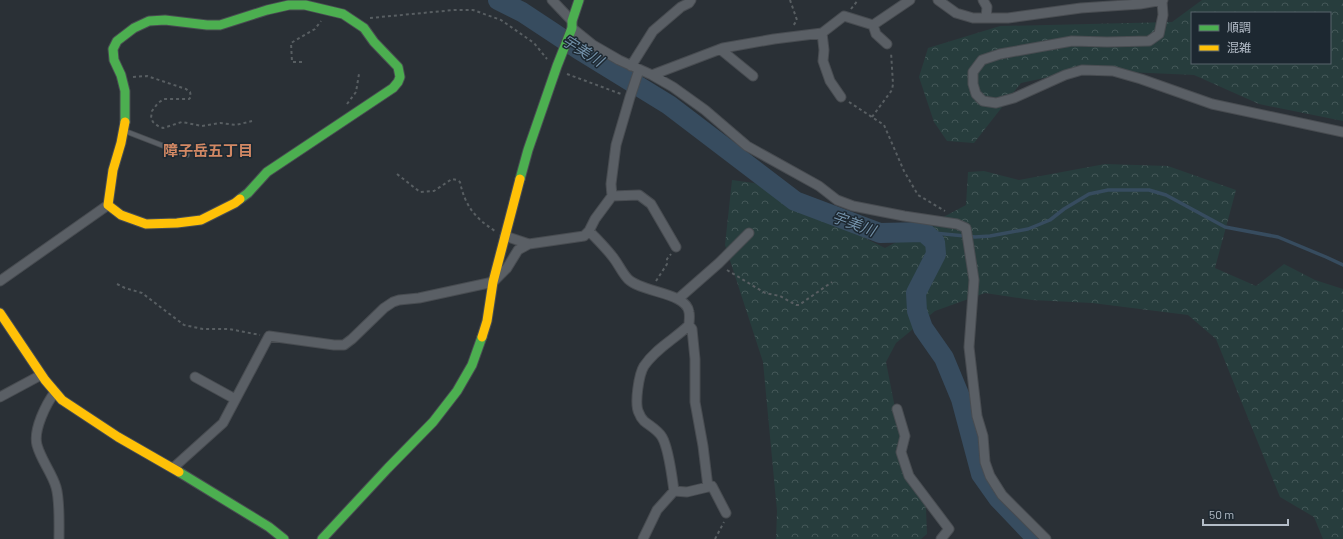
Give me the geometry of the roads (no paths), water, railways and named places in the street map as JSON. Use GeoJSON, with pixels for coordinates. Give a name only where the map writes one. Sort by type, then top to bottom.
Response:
{"type":"FeatureCollection","features":[{"type":"Feature","properties":{"kind":"street"},"geometry":{"type":"LineString","coordinates":[[552,0],[571,27],[593,45],[636,70],[652,74],[673,87],[705,110],[747,146],[819,186],[837,200],[852,206],[957,224],[966,228],[974,280],[969,347],[977,416],[983,436],[985,462],[990,476],[1002,495],[1046,539]]}},
{"type":"Feature","properties":{"kind":"street"},"geometry":{"type":"LineString","coordinates":[[322,539],[433,422],[457,391],[472,365],[488,321],[494,282],[528,150],[579,0]]}},
{"type":"Feature","properties":{"kind":"street"},"geometry":{"type":"LineString","coordinates":[[173,468],[223,423],[269,336],[334,346],[344,344],[352,339],[384,308],[393,302],[494,282],[507,268],[518,250],[529,244],[584,236],[589,231],[595,219],[612,196],[611,184],[616,145],[636,70],[653,31],[691,0]]}},
{"type":"Feature","properties":{"kind":"street"},"geometry":{"type":"LineString","coordinates":[[873,25],[910,0]]}},
{"type":"Feature","properties":{"kind":"street"},"geometry":{"type":"LineString","coordinates":[[938,0],[956,13],[973,18],[1008,18],[1081,8],[1163,0],[1163,15],[1159,34],[1149,41],[1072,41],[1000,54],[982,60],[973,72],[973,84],[976,94],[983,101],[996,103],[1014,98],[1082,70],[1113,71],[1141,79],[1212,104],[1343,132]]}},
{"type":"Feature","properties":{"kind":"street"},"geometry":{"type":"LineString","coordinates":[[983,0],[987,7],[986,18]]}},
{"type":"Feature","properties":{"kind":"street"},"geometry":{"type":"LineString","coordinates":[[0,281],[108,205],[113,170],[124,130],[125,120],[125,91],[114,60],[113,49],[117,41],[134,28],[149,21],[165,20],[207,26],[220,25],[267,10],[289,5],[305,5],[343,14],[357,22],[398,67],[400,77],[393,88],[267,172],[248,193],[235,203],[201,220],[177,223],[146,224],[121,215],[108,205]]}},
{"type":"Feature","properties":{"kind":"street"},"geometry":{"type":"LineString","coordinates":[[652,74],[720,49],[822,33],[844,16],[873,25]]}},
{"type":"Feature","properties":{"kind":"street"},"geometry":{"type":"LineString","coordinates":[[873,25],[876,34],[887,44]]}},
{"type":"Feature","properties":{"kind":"street"},"geometry":{"type":"LineString","coordinates":[[822,33],[824,61],[830,81],[842,97]]}},
{"type":"Feature","properties":{"kind":"street"},"geometry":{"type":"LineString","coordinates":[[720,49],[753,76]]}},
{"type":"Feature","properties":{"kind":"street"},"geometry":{"type":"LineString","coordinates":[[612,196],[640,195],[651,204],[676,247]]}},
{"type":"Feature","properties":{"kind":"street"},"geometry":{"type":"LineString","coordinates":[[589,231],[603,245],[629,279],[641,287],[678,299],[689,310],[689,324],[692,329],[695,359],[695,402],[703,446],[708,487]]}},
{"type":"Feature","properties":{"kind":"street"},"geometry":{"type":"LineString","coordinates":[[678,299],[749,233]]}},
{"type":"Feature","properties":{"kind":"street"},"geometry":{"type":"LineString","coordinates":[[505,236],[529,244]]}},
{"type":"Feature","properties":{"kind":"street"},"geometry":{"type":"LineString","coordinates":[[0,313],[41,374],[62,400],[82,415],[173,468],[269,527],[284,539]]}},
{"type":"Feature","properties":{"kind":"street"},"geometry":{"type":"LineString","coordinates":[[674,491],[669,458],[662,437],[638,413],[637,395],[644,366],[658,348],[680,334],[689,324]]}},
{"type":"Feature","properties":{"kind":"street"},"geometry":{"type":"LineString","coordinates":[[0,397],[41,374]]}},
{"type":"Feature","properties":{"kind":"street"},"geometry":{"type":"LineString","coordinates":[[195,377],[235,399]]}},
{"type":"Feature","properties":{"kind":"street"},"geometry":{"type":"LineString","coordinates":[[55,392],[46,404],[35,436],[37,446],[56,487],[59,539]]}},
{"type":"Feature","properties":{"kind":"street"},"geometry":{"type":"LineString","coordinates":[[897,408],[905,436],[901,452],[909,476],[949,529],[941,539]]}},
{"type":"Feature","properties":{"kind":"street"},"geometry":{"type":"LineString","coordinates":[[674,491],[687,492],[712,486],[726,513]]}},
{"type":"Feature","properties":{"kind":"street"},"geometry":{"type":"LineString","coordinates":[[643,539],[657,510],[674,491]]}},
{"type":"Feature","properties":{"kind":"lane"},"geometry":{"type":"LineString","coordinates":[[124,130],[187,155]]}},
{"type":"Feature","properties":{"kind":"waterway","name":"宇美川"},"geometry":{"type":"LineString","coordinates":[[498,0],[522,12],[578,49],[669,105],[795,201],[880,233],[924,232],[935,242],[936,254],[916,293],[917,311],[923,328],[944,358],[961,399],[981,474],[998,498],[1037,539]]}},
{"type":"Feature","properties":{"kind":"waterway"},"geometry":{"type":"LineString","coordinates":[[924,232],[975,237],[990,236],[1028,229],[1050,220],[1064,209],[1089,194],[1108,190],[1149,190],[1166,195],[1225,227],[1278,237],[1343,265]]}},
{"type":"Feature","properties":{"kind":"district","name":"障子岳五丁目"},"geometry":{"type":"Point","coordinates":[208,150]}}]}
